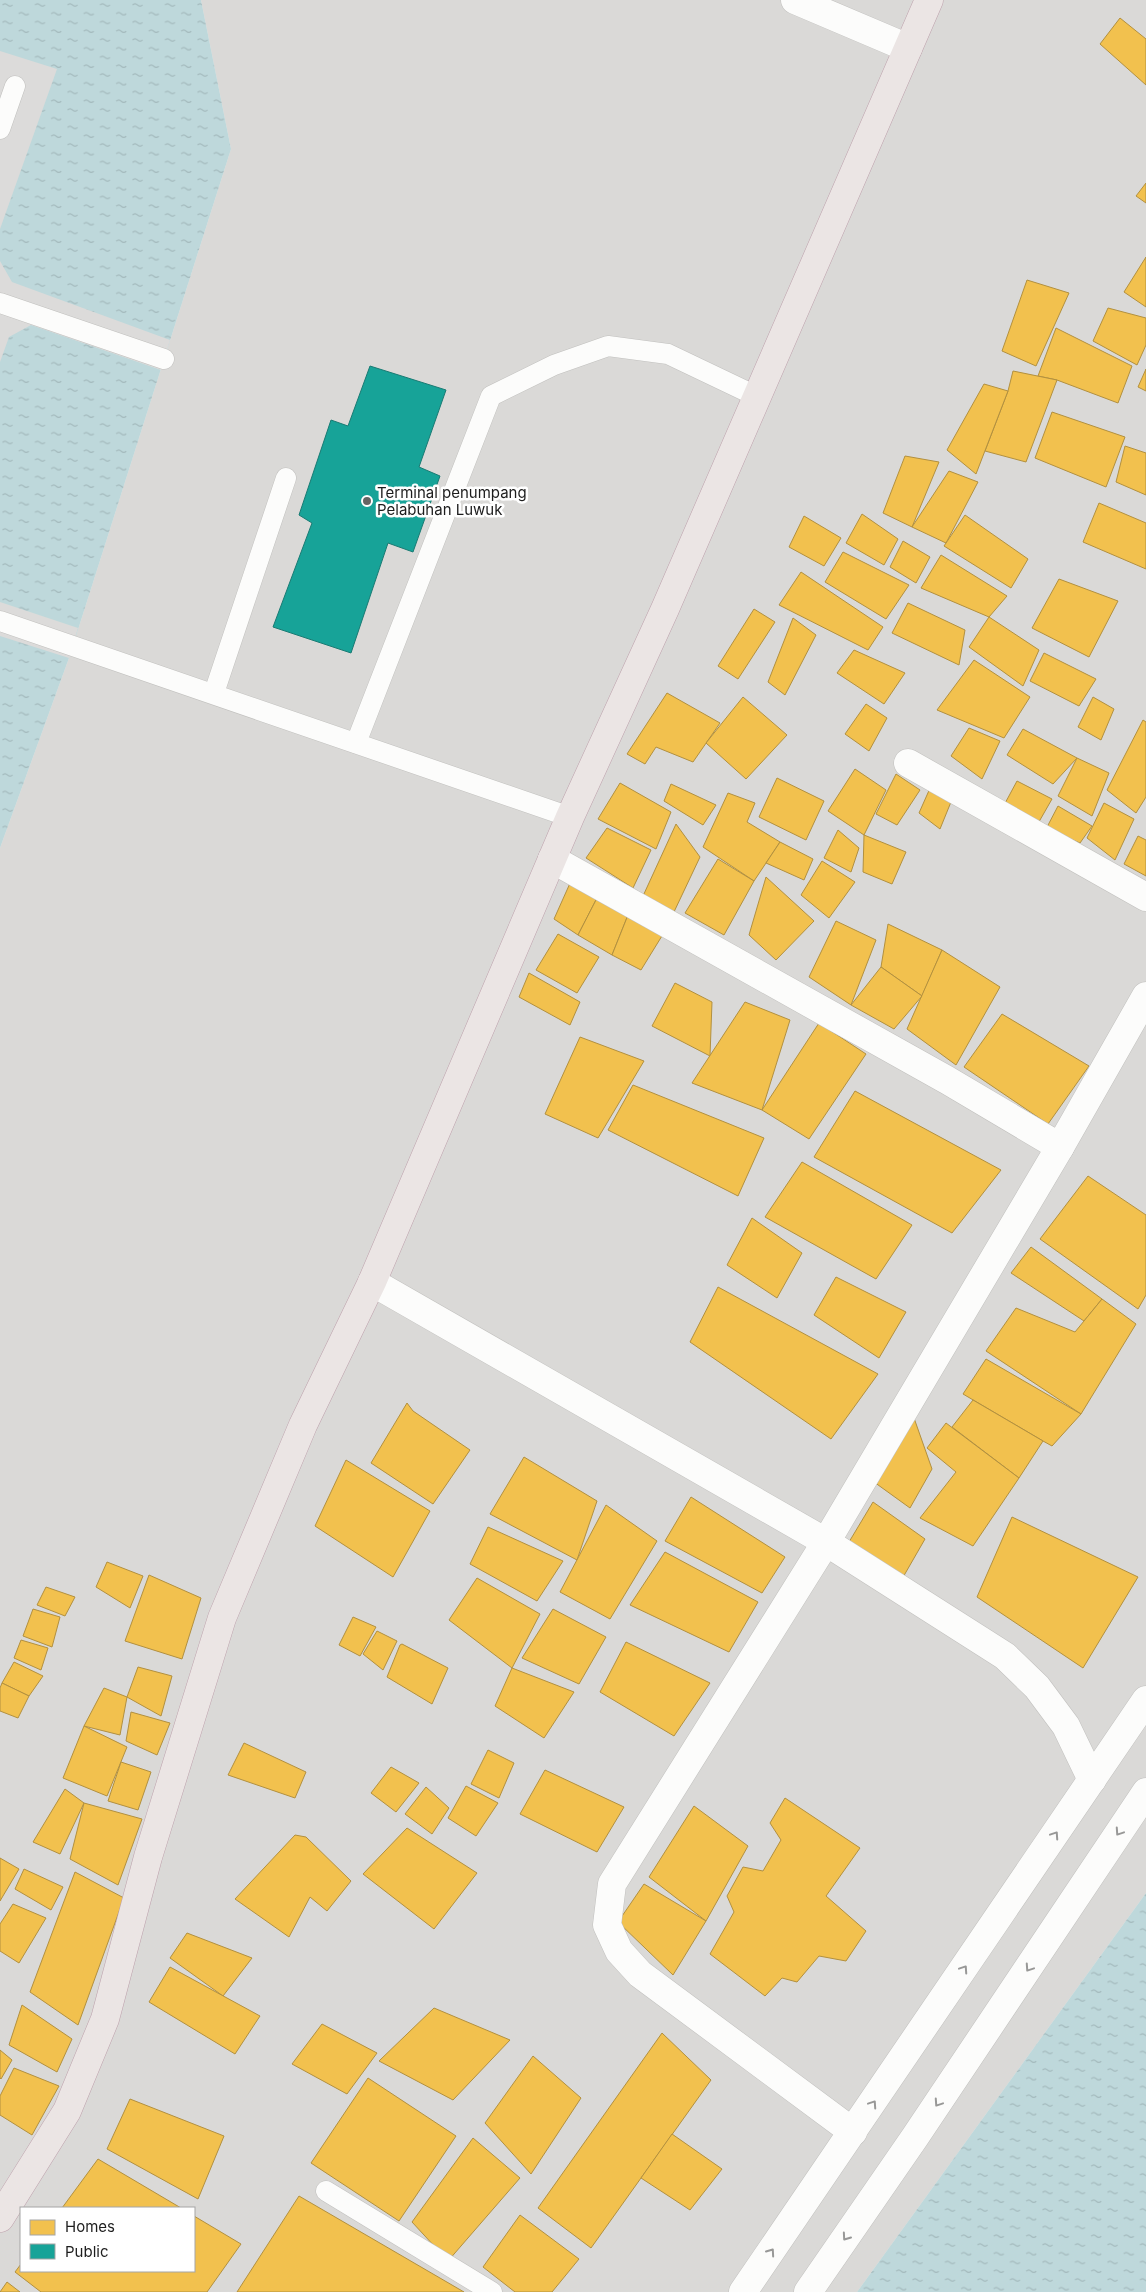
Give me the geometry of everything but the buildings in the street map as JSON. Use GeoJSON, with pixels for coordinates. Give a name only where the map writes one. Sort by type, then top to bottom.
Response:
{"type":"FeatureCollection","features":[{"type":"Feature","properties":{"kind":"highway"},"geometry":{"type":"LineString","coordinates":[[3,2206],[67,2111],[105,2019],[148,1857],[222,1618],[303,1425],[372,1282],[570,817],[664,609],[929,0]]}},
{"type":"Feature","properties":{"kind":"street"},"geometry":{"type":"LineString","coordinates":[[795,0],[908,48]]}},
{"type":"Feature","properties":{"kind":"street"},"geometry":{"type":"LineString","coordinates":[[908,763],[1146,897]]}},
{"type":"Feature","properties":{"kind":"street"},"geometry":{"type":"LineString","coordinates":[[552,859],[947,1080],[1060,1147]]}},
{"type":"Feature","properties":{"kind":"street"},"geometry":{"type":"LineString","coordinates":[[854,2132],[640,1974],[619,1951],[607,1925],[612,1884],[826,1542],[1060,1147],[1146,996]]}},
{"type":"Feature","properties":{"kind":"street"},"geometry":{"type":"LineString","coordinates":[[372,1282],[826,1542],[1005,1656],[1037,1687],[1066,1726],[1092,1780]]}},
{"type":"Feature","properties":{"kind":"street"},"geometry":{"type":"LineString","coordinates":[[743,2292],[854,2132],[1146,1700]]}},
{"type":"Feature","properties":{"kind":"street"},"geometry":{"type":"LineString","coordinates":[[808,2292],[915,2137],[1146,1792]]}},
{"type":"Feature","properties":{"kind":"lane"},"geometry":{"type":"LineString","coordinates":[[0,129],[14,86]]}},
{"type":"Feature","properties":{"kind":"lane"},"geometry":{"type":"LineString","coordinates":[[0,303],[164,359]]}},
{"type":"Feature","properties":{"kind":"lane"},"geometry":{"type":"LineString","coordinates":[[356,742],[491,396],[554,365],[608,346],[668,354],[756,396]]}},
{"type":"Feature","properties":{"kind":"lane"},"geometry":{"type":"LineString","coordinates":[[214,693],[286,478]]}},
{"type":"Feature","properties":{"kind":"lane"},"geometry":{"type":"LineString","coordinates":[[0,621],[570,817]]}},
{"type":"Feature","properties":{"kind":"lane"},"geometry":{"type":"LineString","coordinates":[[326,2191],[492,2292]]}},
{"type":"Feature","properties":{"kind":"shaded area"},"geometry":{"type":"Polygon","coordinates":[[[201,0],[1146,0],[1146,1893],[857,2292],[0,2292],[0,848],[69,658],[231,149],[201,0]]]}},
{"type":"Feature","properties":{"kind":"water"},"geometry":{"type":"Polygon","coordinates":[[[0,0],[201,0],[231,149],[69,658],[0,848],[0,0]]]}},
{"type":"Feature","properties":{"kind":"water"},"geometry":{"type":"Polygon","coordinates":[[[1146,1893],[1146,2292],[857,2292],[1146,1893]]]}},
{"type":"Feature","properties":{"kind":"pier"},"geometry":{"type":"Polygon","coordinates":[[[0,51],[57,69],[0,229],[0,51]]]}},
{"type":"Feature","properties":{"kind":"pier"},"geometry":{"type":"Polygon","coordinates":[[[0,261],[12,282],[170,340],[161,370],[31,325],[9,337],[0,362],[0,261]]]}},
{"type":"Feature","properties":{"kind":"pier"},"geometry":{"type":"Polygon","coordinates":[[[0,602],[78,628],[69,658],[0,636],[0,602]]]}},
{"type":"Feature","properties":{"kind":"place","name":"Terminal penumpang Pelabuhan Luwuk"},"geometry":{"type":"Point","coordinates":[367,501]}}]}
